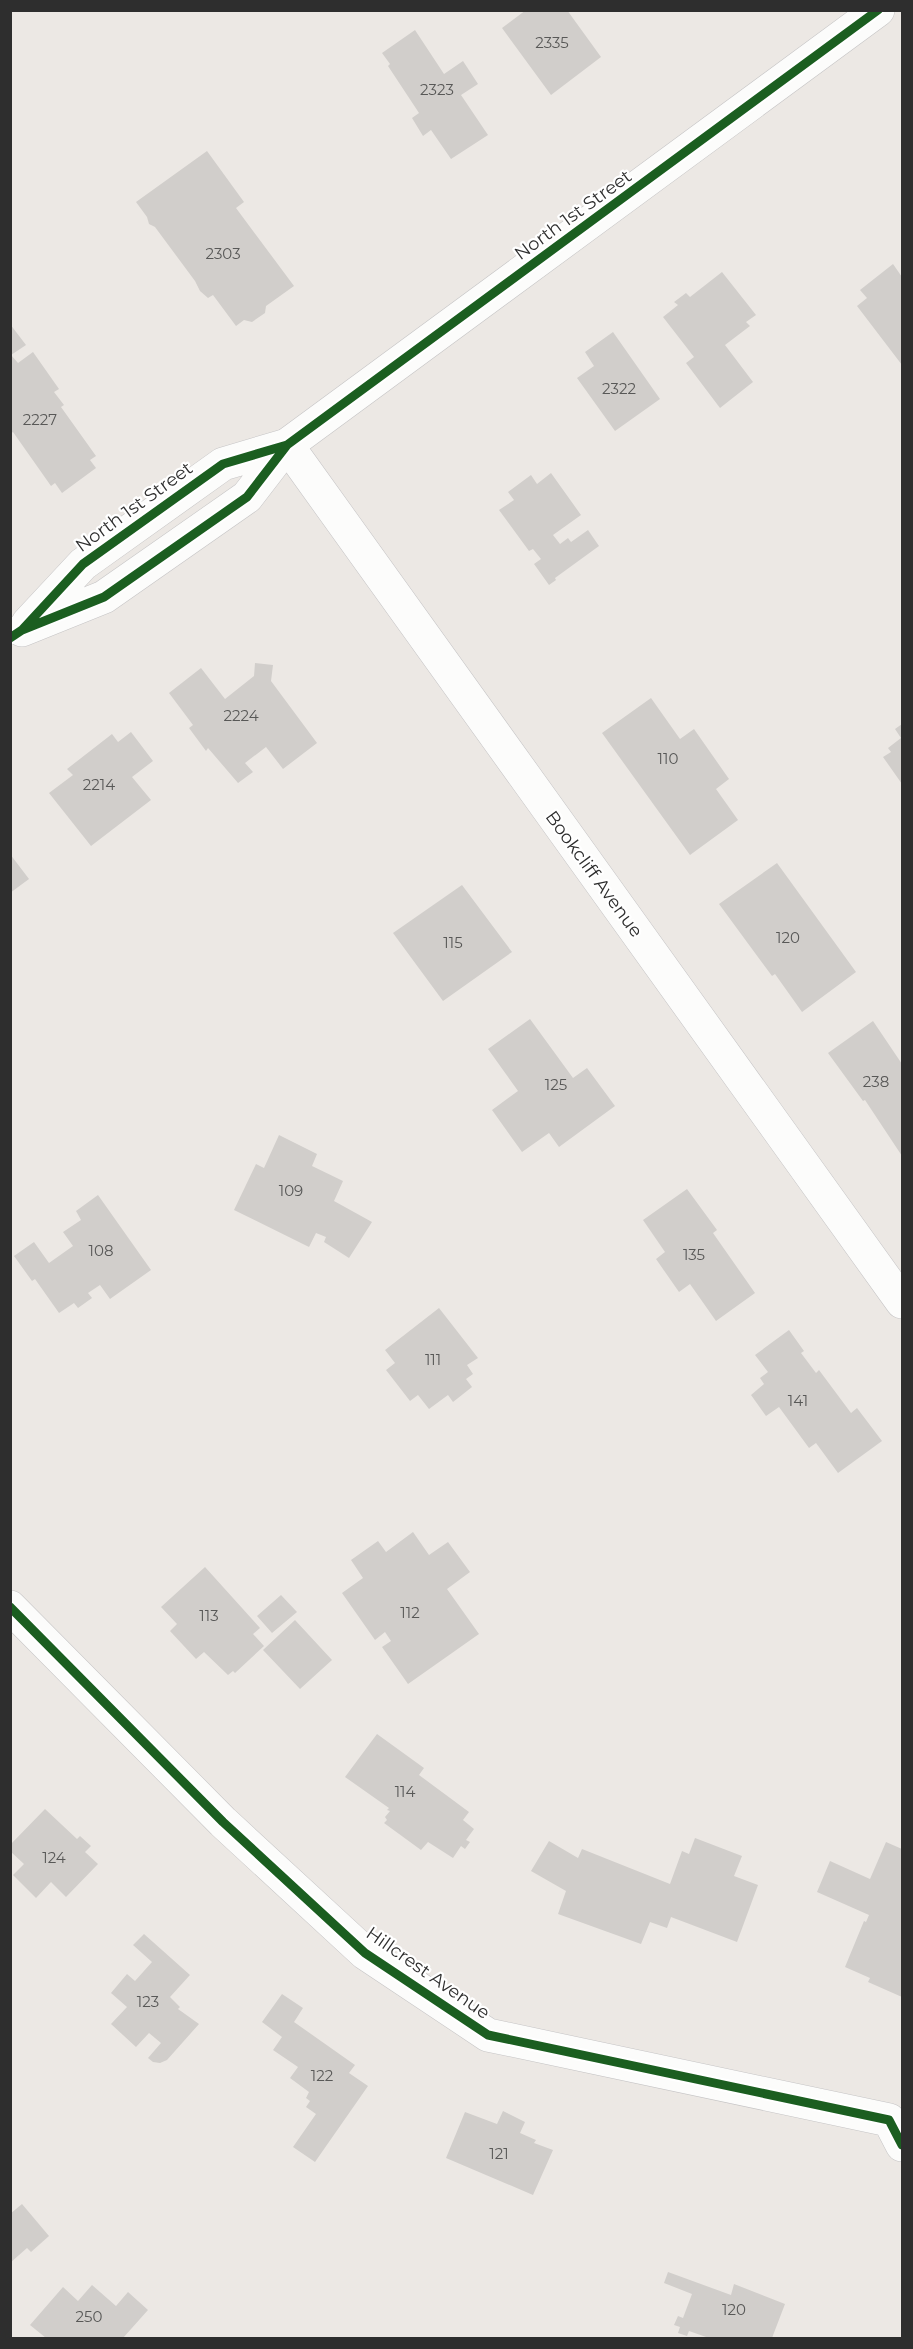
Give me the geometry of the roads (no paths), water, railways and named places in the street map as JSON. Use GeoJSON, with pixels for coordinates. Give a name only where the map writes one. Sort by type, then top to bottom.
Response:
{"type":"FeatureCollection","features":[{"type":"Feature","properties":{"kind":"street","name":"North 1st Street"},"geometry":{"type":"LineString","coordinates":[[14,628],[104,597],[247,497],[287,445],[878,10]]}},
{"type":"Feature","properties":{"kind":"street","name":"Bookcliff Avenue"},"geometry":{"type":"LineString","coordinates":[[287,445],[903,1302]]}},
{"type":"Feature","properties":{"kind":"street","name":"Hillcrest Avenue"},"geometry":{"type":"LineString","coordinates":[[10,1607],[223,1822],[365,1953],[488,2034],[889,2120],[903,2145]]}}]}
